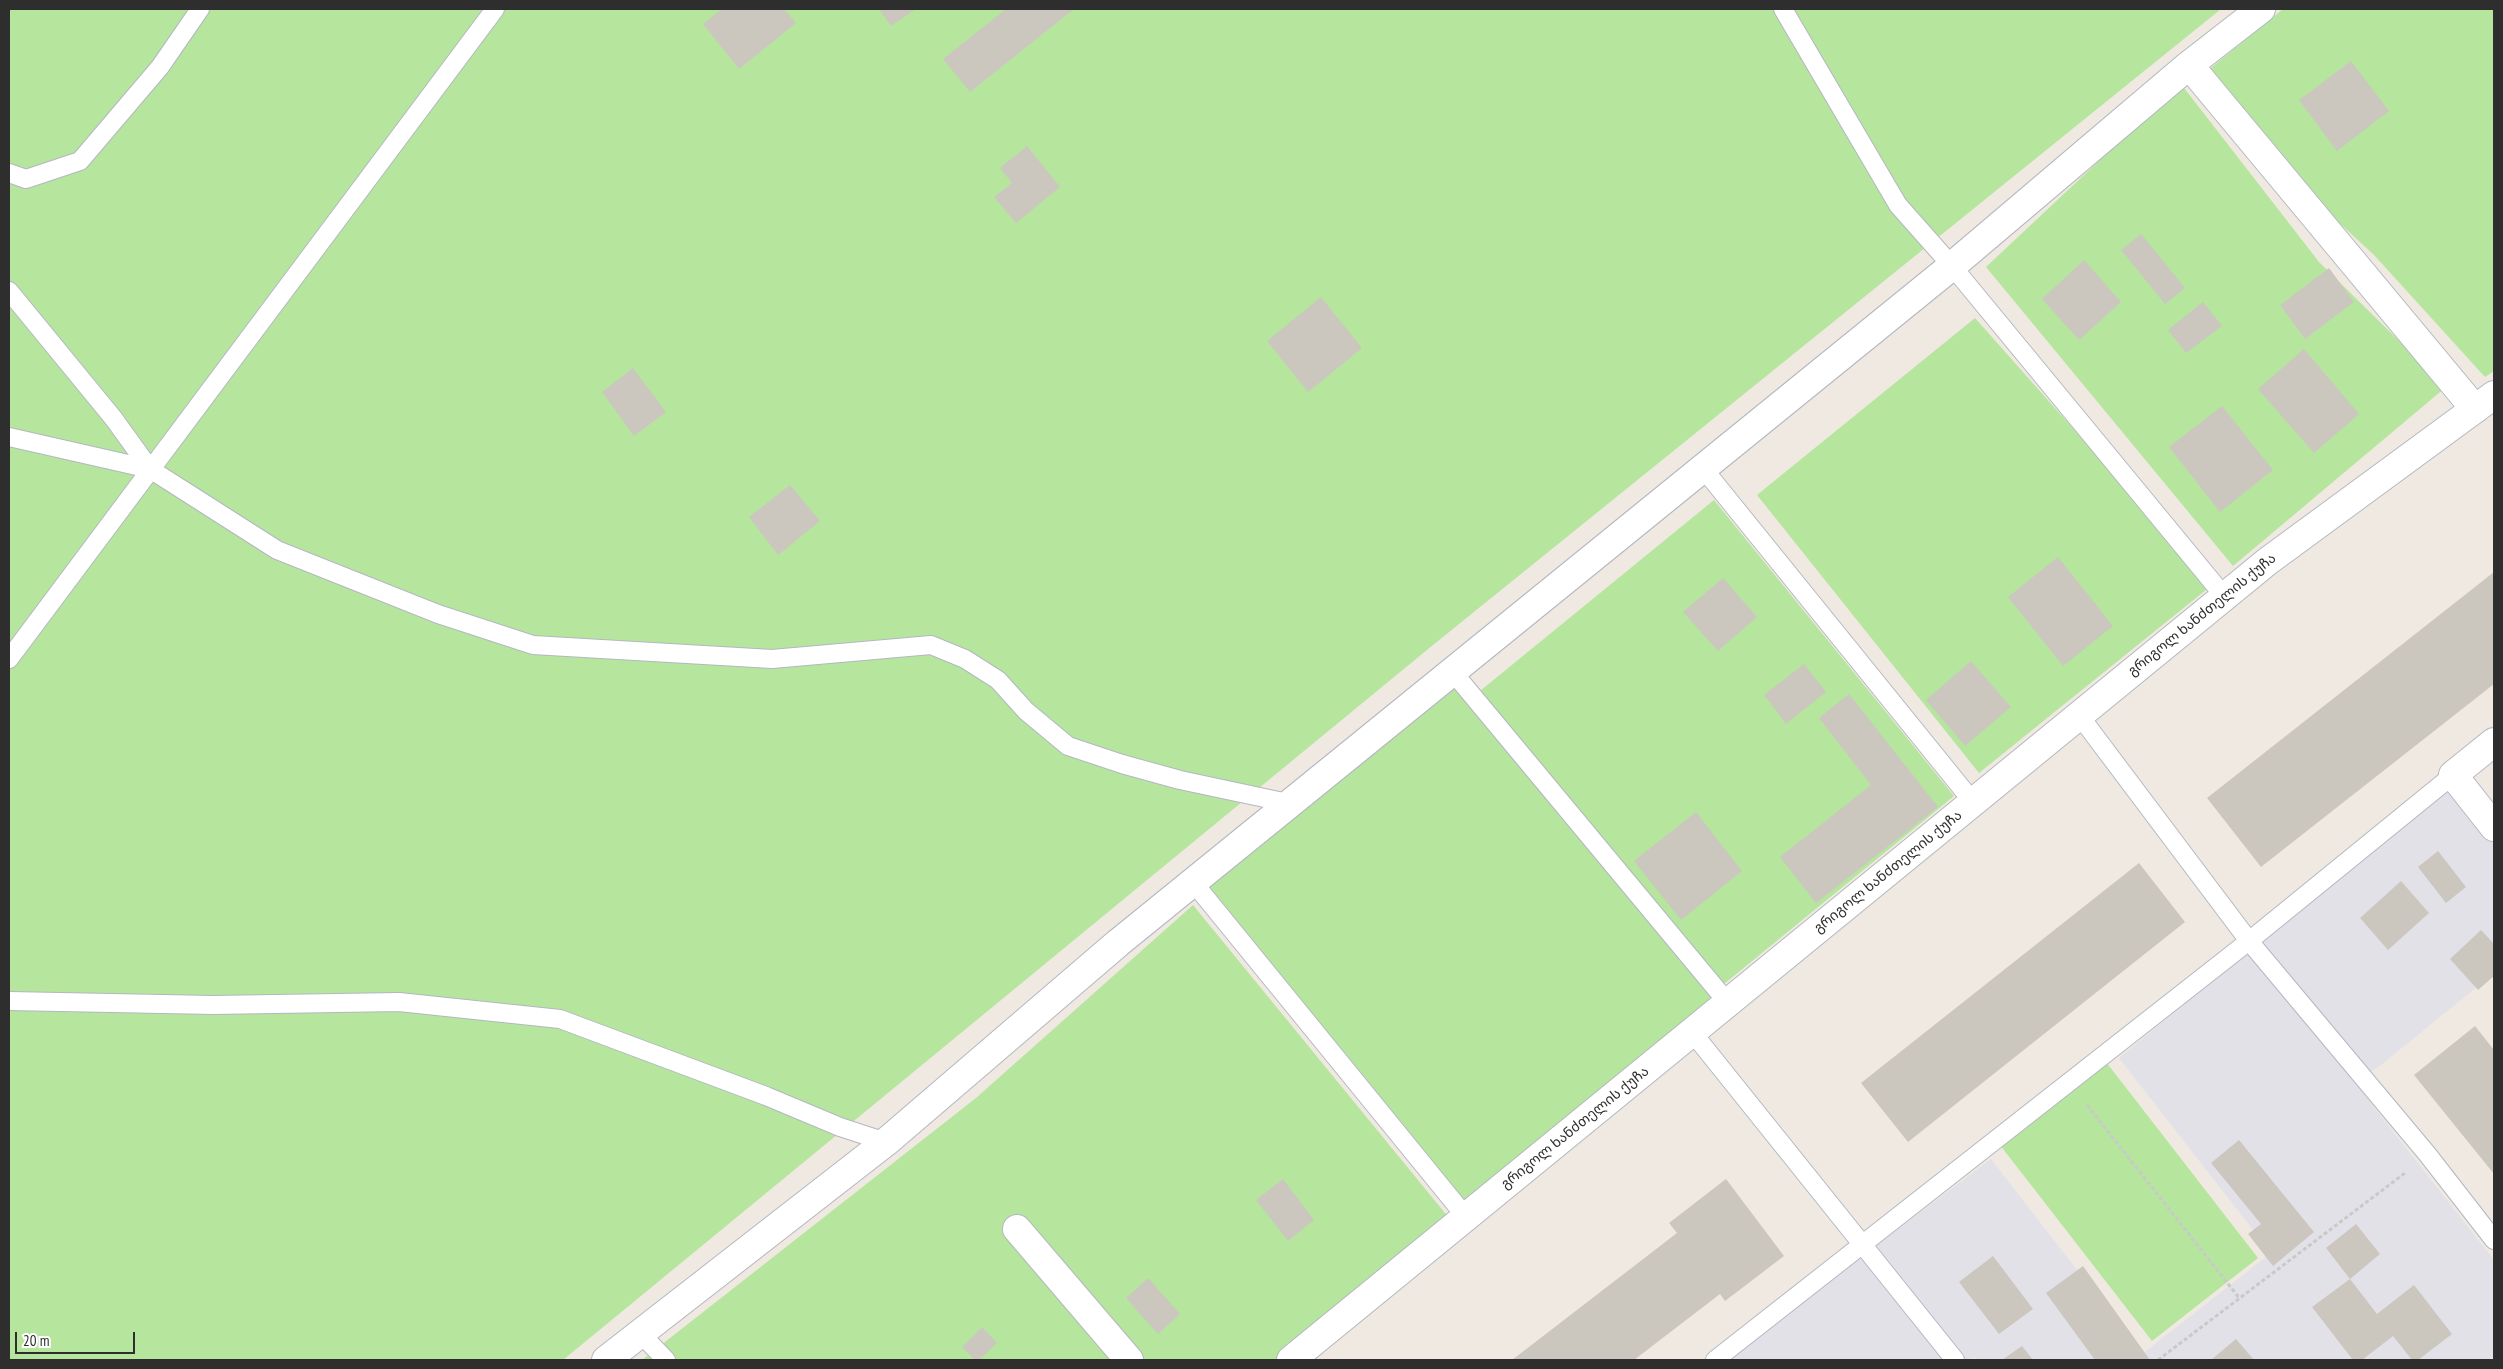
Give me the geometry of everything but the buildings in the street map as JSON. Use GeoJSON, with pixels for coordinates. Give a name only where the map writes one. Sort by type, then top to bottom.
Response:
{"type":"FeatureCollection","features":[{"type":"Feature","properties":{"kind":"street"},"geometry":{"type":"LineString","coordinates":[[606,1360],[886,1142],[1118,943],[1288,803],[1952,266],[2189,65],[2261,9]]}},
{"type":"Feature","properties":{"kind":"street"},"geometry":{"type":"LineString","coordinates":[[2189,65],[2485,402]]}},
{"type":"Feature","properties":{"kind":"street","name":"გრიგოლ ხანძთელის ქუჩა"},"geometry":{"type":"LineString","coordinates":[[1291,1360],[2224,596],[2268,561],[2485,402]]}},
{"type":"Feature","properties":{"kind":"street"},"geometry":{"type":"LineString","coordinates":[[2494,742],[2453,775],[2494,827]]}},
{"type":"Feature","properties":{"kind":"street"},"geometry":{"type":"LineString","coordinates":[[1017,1229],[1129,1360]]}},
{"type":"Feature","properties":{"kind":"lane"},"geometry":{"type":"LineString","coordinates":[[9,173],[26,179],[80,161],[160,67],[200,9]]}},
{"type":"Feature","properties":{"kind":"lane"},"geometry":{"type":"LineString","coordinates":[[9,659],[495,9]]}},
{"type":"Feature","properties":{"kind":"lane"},"geometry":{"type":"LineString","coordinates":[[1783,9],[1898,206],[1952,266],[2224,596]]}},
{"type":"Feature","properties":{"kind":"lane"},"geometry":{"type":"LineString","coordinates":[[9,291],[114,420],[150,469]]}},
{"type":"Feature","properties":{"kind":"lane"},"geometry":{"type":"LineString","coordinates":[[9,438],[109,458],[150,469],[277,550],[438,614],[533,646],[772,659],[931,646],[966,659],[998,680],[1026,711],[1068,746],[1122,764],[1180,780],[1288,803]]}},
{"type":"Feature","properties":{"kind":"lane"},"geometry":{"type":"LineString","coordinates":[[1702,467],[1973,802]]}},
{"type":"Feature","properties":{"kind":"lane"},"geometry":{"type":"LineString","coordinates":[[1452,671],[1728,1003]]}},
{"type":"Feature","properties":{"kind":"lane"},"geometry":{"type":"LineString","coordinates":[[2079,715],[2249,941],[2428,1156],[2494,1240]]}},
{"type":"Feature","properties":{"kind":"lane"},"geometry":{"type":"LineString","coordinates":[[1715,1360],[2068,1081],[2249,941],[2453,775]]}},
{"type":"Feature","properties":{"kind":"lane"},"geometry":{"type":"LineString","coordinates":[[1193,882],[1466,1216]]}},
{"type":"Feature","properties":{"kind":"lane"},"geometry":{"type":"LineString","coordinates":[[9,1001],[213,1004],[399,1002],[560,1018],[886,1142]]}},
{"type":"Feature","properties":{"kind":"lane"},"geometry":{"type":"LineString","coordinates":[[1692,1032],[1955,1360]]}},
{"type":"Feature","properties":{"kind":"lane"},"geometry":{"type":"LineString","coordinates":[[640,1333],[666,1360]]}},
{"type":"Feature","properties":{"kind":"path"},"geometry":{"type":"LineString","coordinates":[[2068,1081],[2240,1298]]}},
{"type":"Feature","properties":{"kind":"path"},"geometry":{"type":"LineString","coordinates":[[2158,1360],[2428,1156]]}},
{"type":"Feature","properties":{"kind":"shaded area"},"geometry":{"type":"Polygon","coordinates":[[[2450,785],[2494,842],[2494,973],[2381,1065],[2355,1083],[2494,1260],[2494,1356],[2488,1360],[1977,1360],[1974,1357],[1970,1360],[1724,1360],[1991,1159],[2142,1354],[2271,1253],[2119,1058],[2450,785]]]}},
{"type":"Feature","properties":{"kind":"green space"},"geometry":{"type":"Polygon","coordinates":[[[9,9],[2221,9],[1433,645],[563,1360],[9,1360],[9,9]]]}},
{"type":"Feature","properties":{"kind":"green space"},"geometry":{"type":"Polygon","coordinates":[[[2283,9],[2494,9],[2494,371],[2485,377],[2374,255],[2190,85],[2283,9]]]}},
{"type":"Feature","properties":{"kind":"green space"},"geometry":{"type":"Polygon","coordinates":[[[2181,84],[2319,262],[2446,387],[2233,566],[1986,267],[2181,84]]]}},
{"type":"Feature","properties":{"kind":"green space"},"geometry":{"type":"Polygon","coordinates":[[[1975,318],[2212,585],[1979,773],[1757,495],[1975,318]]]}},
{"type":"Feature","properties":{"kind":"green space"},"geometry":{"type":"Polygon","coordinates":[[[1714,500],[1954,796],[1724,984],[1480,691],[1714,500]]]}},
{"type":"Feature","properties":{"kind":"green space"},"geometry":{"type":"Polygon","coordinates":[[[1454,683],[1719,1001],[1469,1207],[1206,885],[1454,683]]]}},
{"type":"Feature","properties":{"kind":"green space"},"geometry":{"type":"Polygon","coordinates":[[[1193,905],[1458,1229],[1299,1360],[642,1360],[976,1098],[1193,905]]]}},
{"type":"Feature","properties":{"kind":"green space"},"geometry":{"type":"Polygon","coordinates":[[[2106,1062],[2258,1258],[2152,1341],[2000,1145],[2106,1062]]]}}]}
